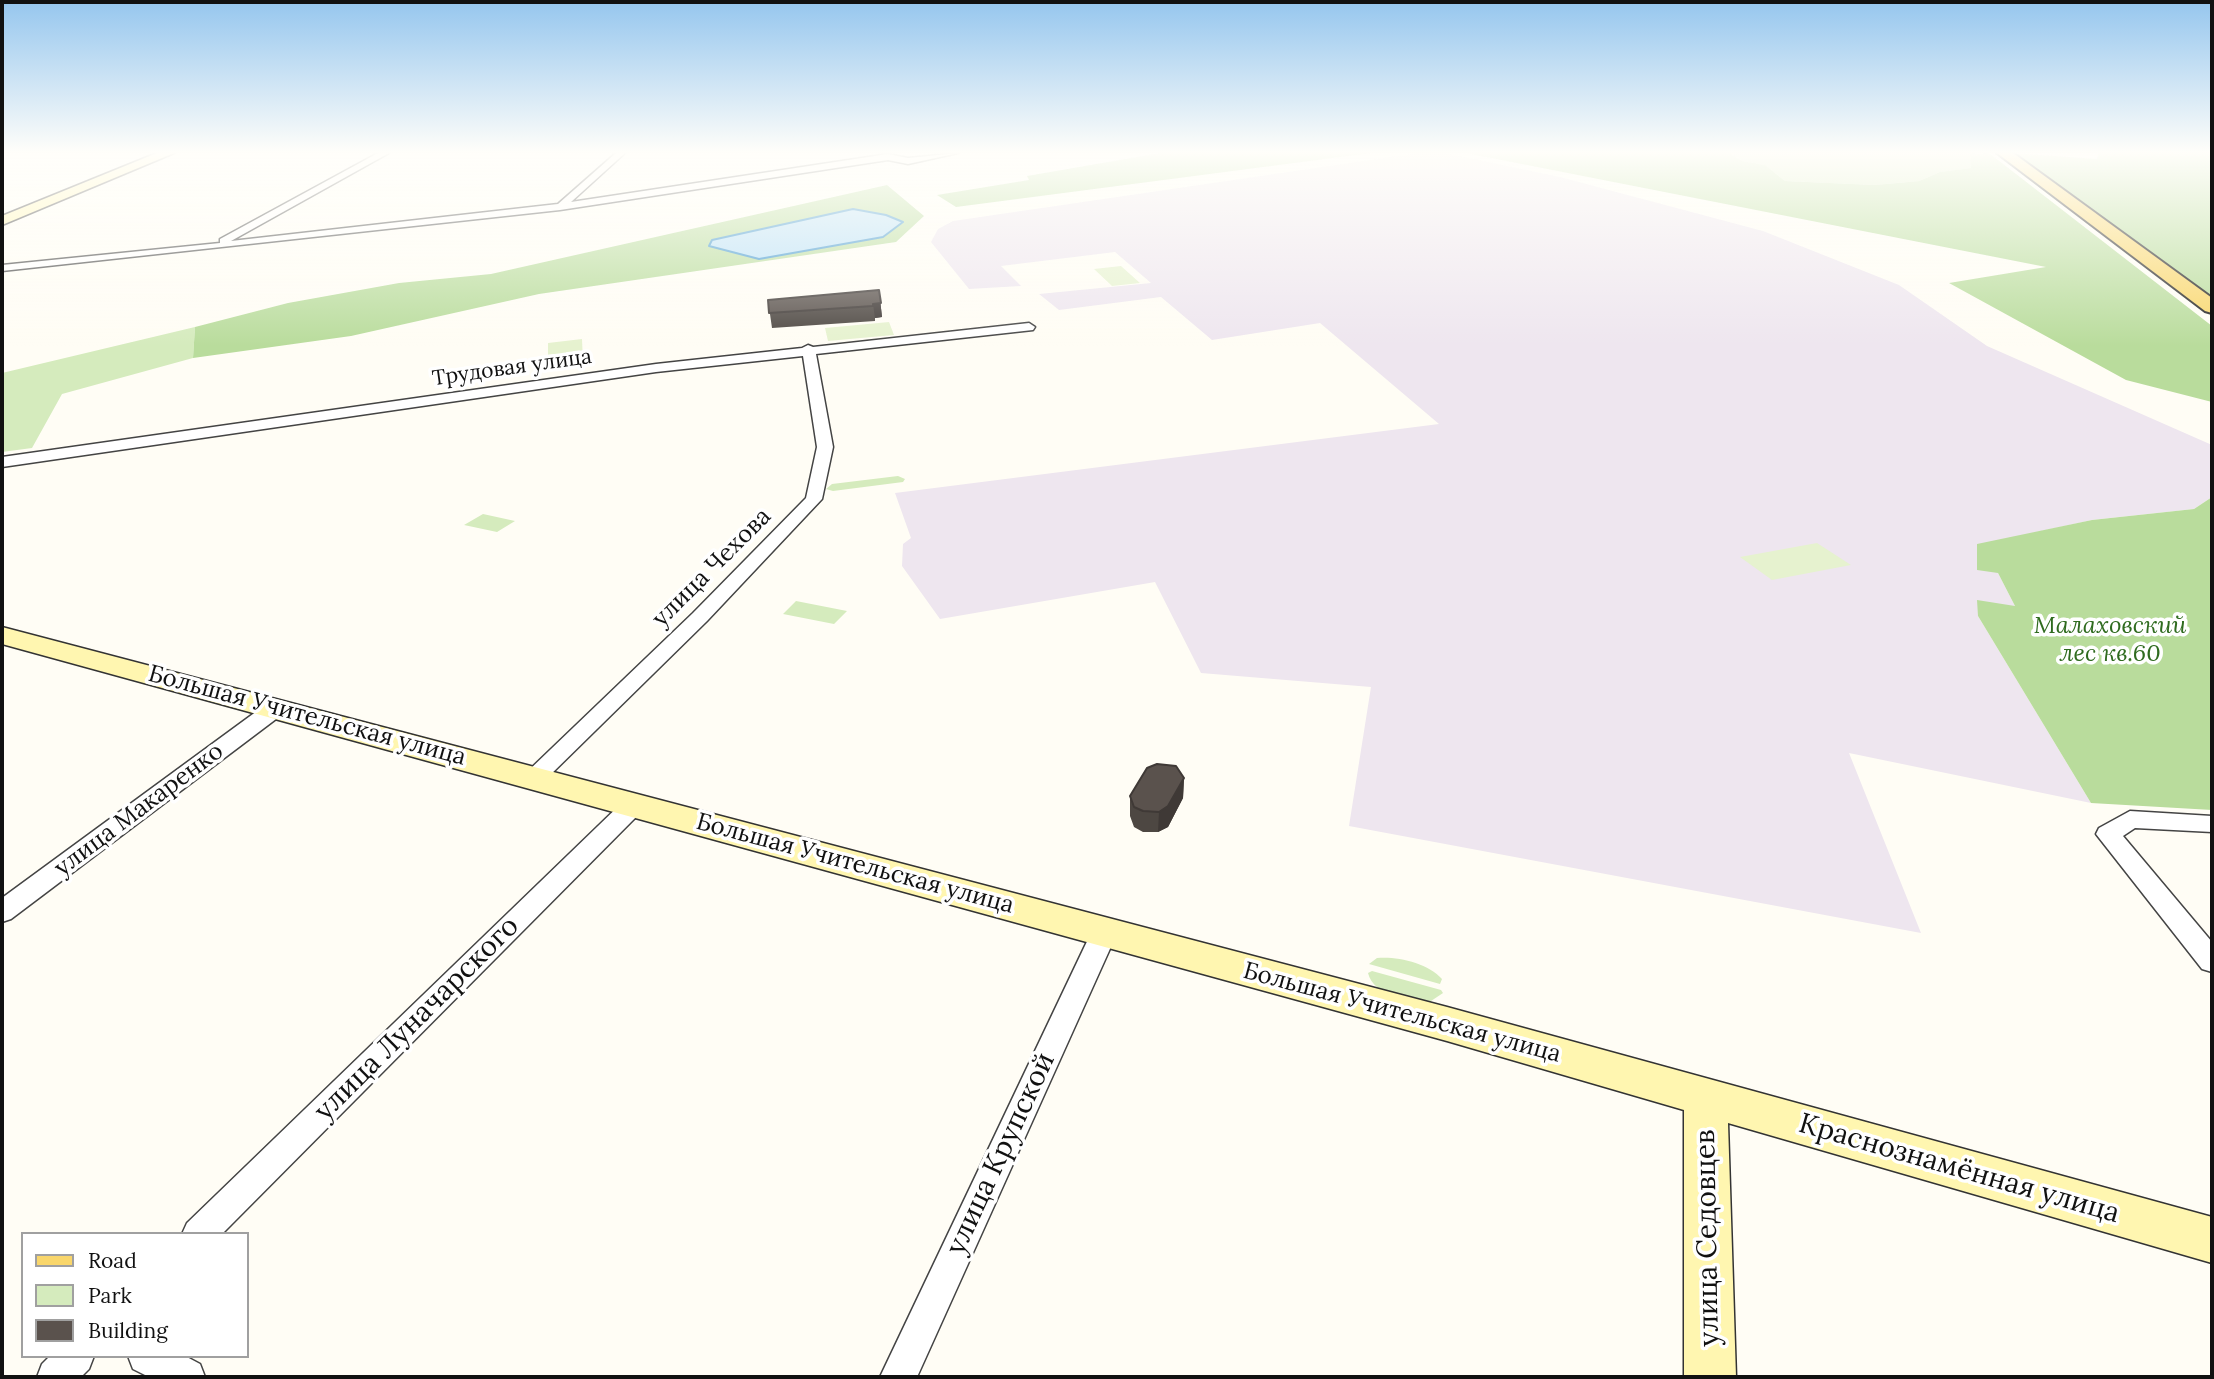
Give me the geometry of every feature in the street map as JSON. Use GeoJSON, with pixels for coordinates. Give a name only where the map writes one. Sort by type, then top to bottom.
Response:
{"type":"FeatureCollection","features":[{"type":"Feature","properties":{"kind":"main road"},"geometry":{"type":"LineString","coordinates":[[2091,217],[2212,307]]}},
{"type":"Feature","properties":{"kind":"main road","name":"Большая Учительская улица"},"geometry":{"type":"LineString","coordinates":[[2,635],[1105,931],[1706,1098]]}},
{"type":"Feature","properties":{"kind":"main road","name":"Краснознамённая улица"},"geometry":{"type":"LineString","coordinates":[[1706,1098],[2212,1240]]}},
{"type":"Feature","properties":{"kind":"main road","name":"улица Седовцев"},"geometry":{"type":"LineString","coordinates":[[1706,1098],[1710,1377]]}},
{"type":"Feature","properties":{"kind":"street"},"geometry":{"type":"LineString","coordinates":[[216,246],[268,217]]}},
{"type":"Feature","properties":{"kind":"street"},"geometry":{"type":"LineString","coordinates":[[2,268],[469,217]]}},
{"type":"Feature","properties":{"kind":"street","name":"Трудовая улица"},"geometry":{"type":"LineString","coordinates":[[2,462],[656,368],[808,349],[1029,327]]}},
{"type":"Feature","properties":{"kind":"street","name":"улица Чехова"},"geometry":{"type":"LineString","coordinates":[[535,777],[700,617],[814,499],[825,447],[808,349]]}},
{"type":"Feature","properties":{"kind":"street","name":"улица Макаренко"},"geometry":{"type":"LineString","coordinates":[[2,912],[276,708]]}},
{"type":"Feature","properties":{"kind":"street","name":"улица Луначарского"},"geometry":{"type":"LineString","coordinates":[[201,1232],[635,804]]}},
{"type":"Feature","properties":{"kind":"street"},"geometry":{"type":"LineString","coordinates":[[2212,824],[2130,820],[2108,834],[2212,961]]}},
{"type":"Feature","properties":{"kind":"street","name":"улица Крупской"},"geometry":{"type":"LineString","coordinates":[[898,1377],[1105,931]]}},
{"type":"Feature","properties":{"kind":"street"},"geometry":{"type":"LineString","coordinates":[[55,1377],[74,1358]]}},
{"type":"Feature","properties":{"kind":"street"},"geometry":{"type":"LineString","coordinates":[[150,1358],[187,1377]]}},
{"type":"Feature","properties":{"kind":"shaded area"},"geometry":{"type":"Polygon","coordinates":[[[978,217],[1712,217],[1763,231],[1899,285],[1987,346],[2212,445],[2212,497],[2194,509],[2092,520],[1977,545],[1998,573],[2015,606],[1978,616],[2091,803],[1849,753],[1921,933],[1349,826],[1371,687],[1201,673],[1155,582],[940,619],[902,566],[903,544],[911,538],[895,493],[1439,424],[1320,323],[1212,340],[1161,297],[1059,310],[1039,294],[1151,283],[1115,252],[1001,266],[1021,286],[969,289],[931,242],[938,229],[953,221],[978,217]]]}},
{"type":"Feature","properties":{"kind":"green space"},"geometry":{"type":"Polygon","coordinates":[[[743,217],[923,217],[896,242],[539,294],[351,336],[193,358],[195,327],[288,303],[399,283],[491,274],[743,217]]]}},
{"type":"Feature","properties":{"kind":"green space"},"geometry":{"type":"Polygon","coordinates":[[[1793,217],[2072,217],[2212,326],[2212,402],[2126,380],[1949,283],[2046,267],[1793,217]]]}},
{"type":"Feature","properties":{"kind":"green space"},"geometry":{"type":"Polygon","coordinates":[[[2099,217],[2212,217],[2212,301],[2099,217]]]}},
{"type":"Feature","properties":{"kind":"green space"},"geometry":{"type":"Polygon","coordinates":[[[1121,266],[1140,283],[1112,286],[1094,269],[1121,266]]]}},
{"type":"Feature","properties":{"kind":"green space"},"geometry":{"type":"Polygon","coordinates":[[[889,322],[894,335],[828,341],[825,328],[889,322]]]}},
{"type":"Feature","properties":{"kind":"green space"},"geometry":{"type":"Polygon","coordinates":[[[195,327],[193,358],[62,394],[32,448],[2,452],[2,373],[195,327]]]}},
{"type":"Feature","properties":{"kind":"green space"},"geometry":{"type":"Polygon","coordinates":[[[582,339],[583,362],[548,367],[548,343],[582,339]]]}},
{"type":"Feature","properties":{"kind":"green space"},"geometry":{"type":"Polygon","coordinates":[[[898,476],[905,479],[903,482],[833,491],[826,489],[832,484],[898,476]]]}},
{"type":"Feature","properties":{"kind":"green space","name":"Малаховский лес кв.60"},"geometry":{"type":"Polygon","coordinates":[[[2212,497],[2212,810],[2091,803],[1978,616],[1977,600],[2015,606],[1998,573],[1977,570],[1977,544],[2092,520],[2194,509],[2212,497]]]}},
{"type":"Feature","properties":{"kind":"green space"},"geometry":{"type":"Polygon","coordinates":[[[483,514],[515,521],[497,532],[464,525],[483,514]]]}},
{"type":"Feature","properties":{"kind":"green space"},"geometry":{"type":"Polygon","coordinates":[[[1817,543],[1851,565],[1772,580],[1740,557],[1817,543]]]}},
{"type":"Feature","properties":{"kind":"green space"},"geometry":{"type":"Polygon","coordinates":[[[796,601],[847,611],[834,624],[783,614],[796,601]]]}},
{"type":"Feature","properties":{"kind":"green space"},"geometry":{"type":"Polygon","coordinates":[[[1377,958],[1412,962],[1429,969],[1442,979],[1440,984],[1369,964],[1377,958]]]}},
{"type":"Feature","properties":{"kind":"green space"},"geometry":{"type":"Polygon","coordinates":[[[1372,971],[1441,990],[1443,993],[1428,1003],[1393,995],[1384,992],[1371,981],[1368,973],[1372,971]]]}},
{"type":"Feature","properties":{"kind":"water"},"geometry":{"type":"Polygon","coordinates":[[[815,217],[892,217],[903,222],[883,237],[759,259],[709,246],[712,240],[815,217]]]}},
{"type":"Feature","properties":{"kind":"building"},"geometry":{"type":"Polygon","coordinates":[[[879,290],[881,303],[873,306],[769,313],[768,300],[879,290]]]}},
{"type":"Feature","properties":{"kind":"building"},"geometry":{"type":"Polygon","coordinates":[[[1157,764],[1176,766],[1184,778],[1168,806],[1159,812],[1143,811],[1134,807],[1130,796],[1147,768],[1157,764]]]}}]}
